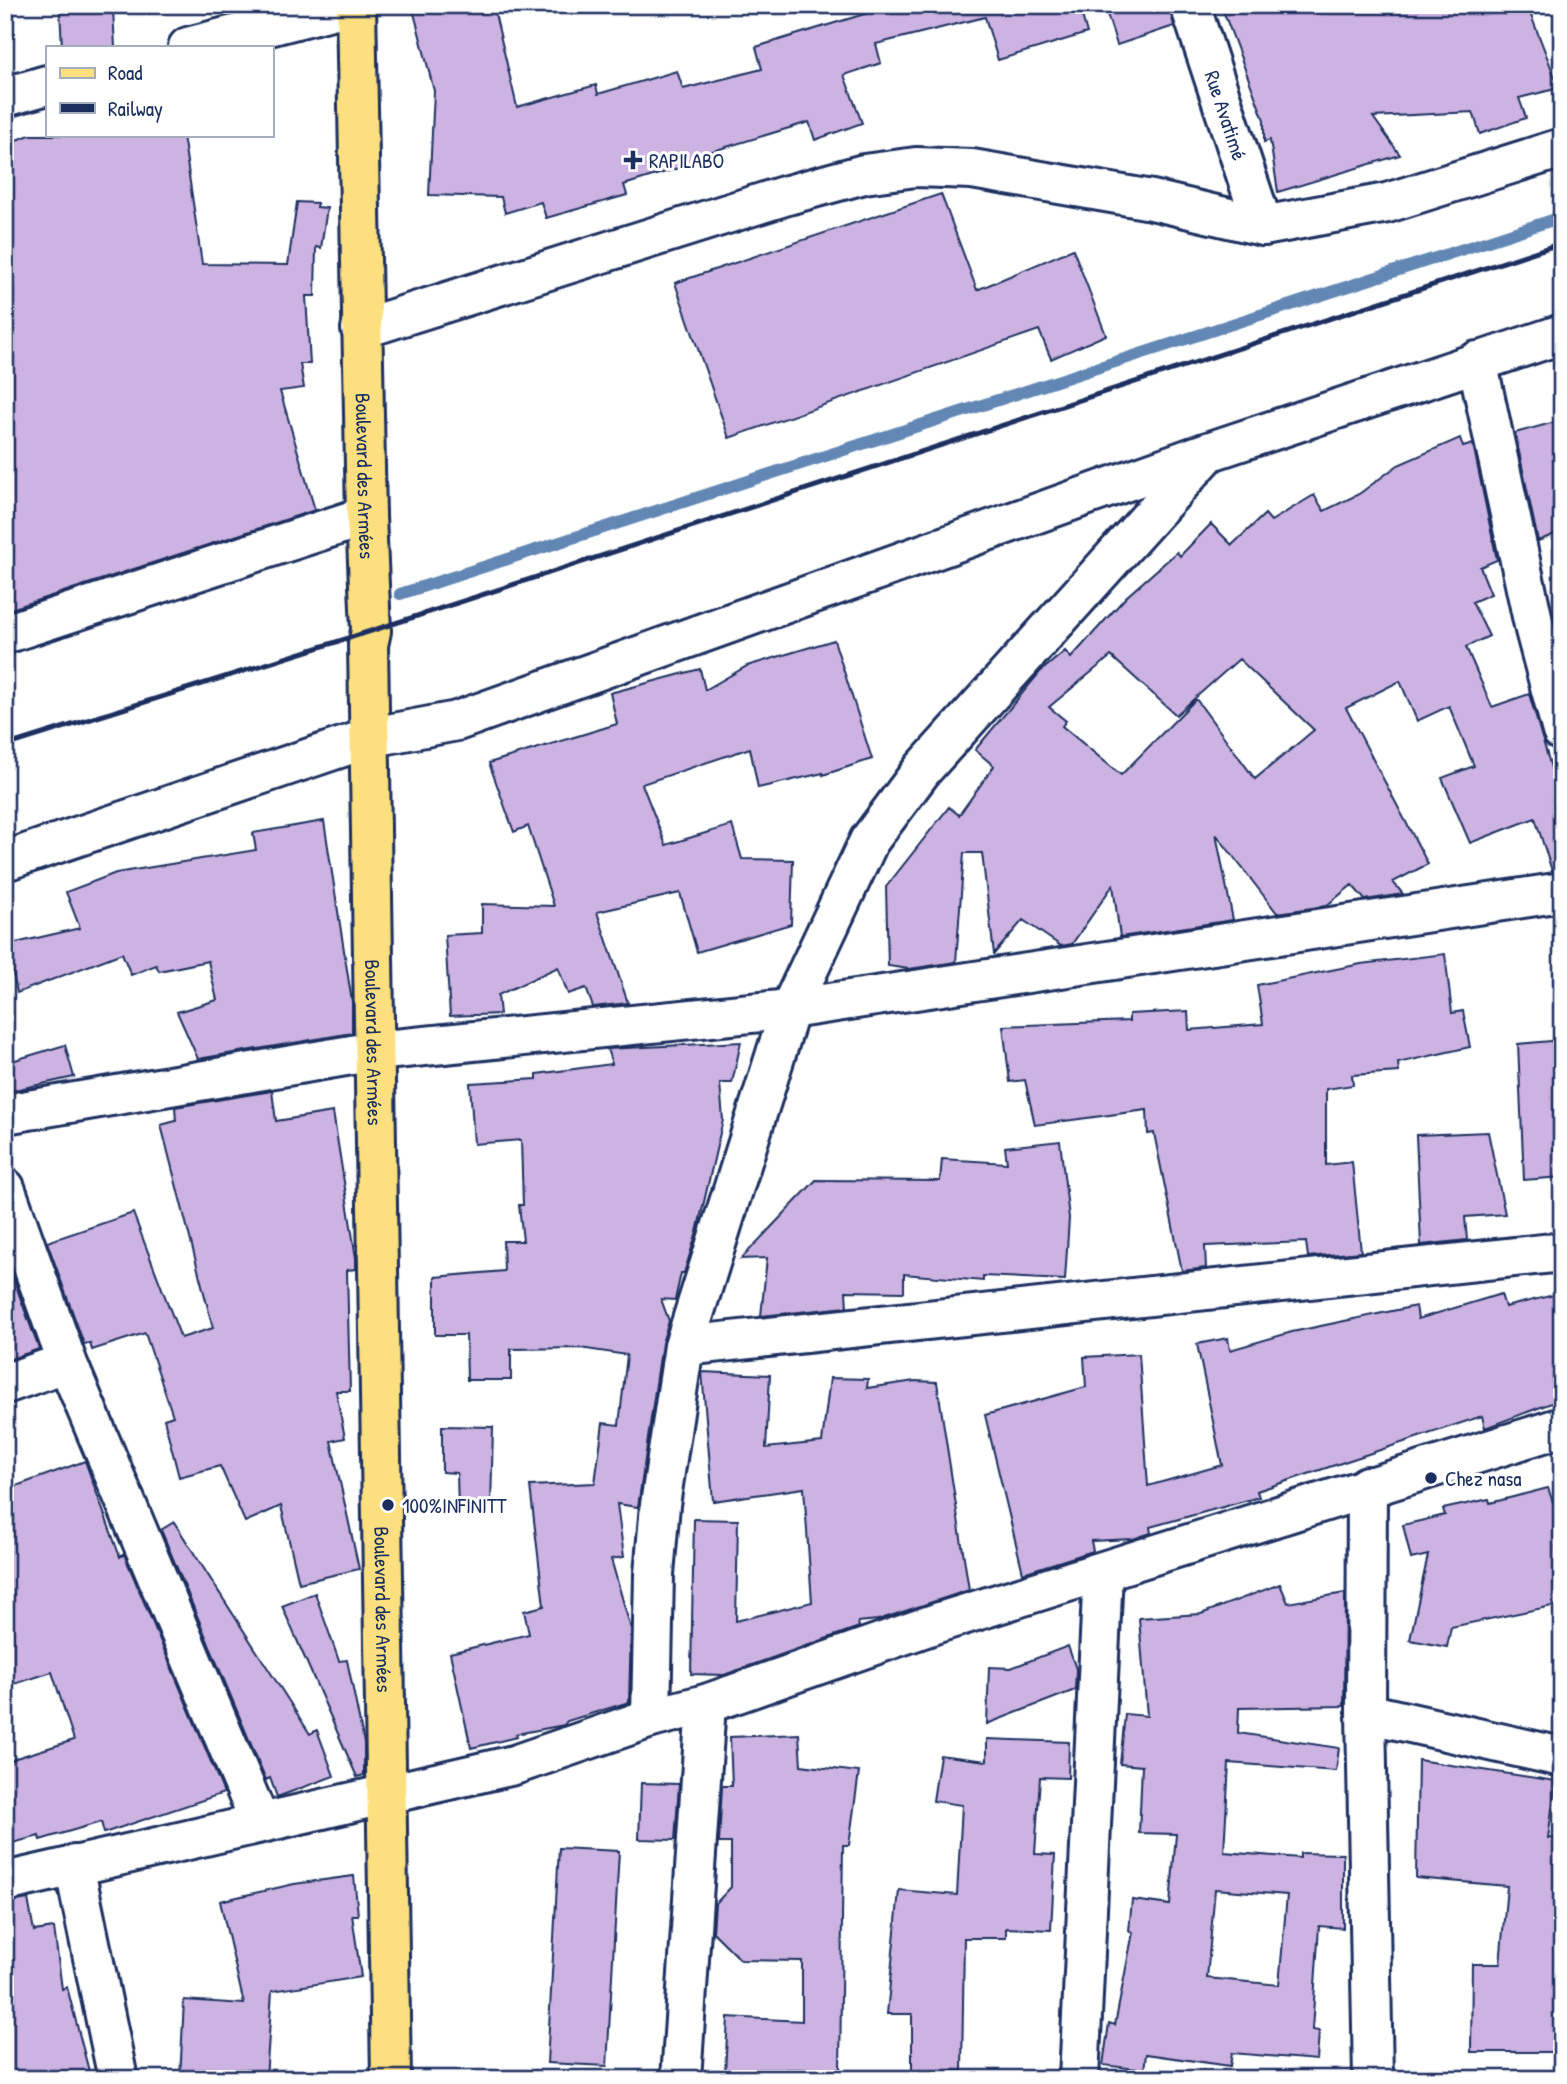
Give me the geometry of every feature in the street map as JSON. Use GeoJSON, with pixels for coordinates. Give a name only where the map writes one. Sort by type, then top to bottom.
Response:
{"type":"FeatureCollection","features":[{"type":"Feature","properties":{"kind":"main road","name":"Boulevard des Armées"},"geometry":{"type":"LineString","coordinates":[[356,5],[361,329],[371,631],[368,645],[372,737],[391,2079]]}},
{"type":"Feature","properties":{"kind":"street"},"geometry":{"type":"LineString","coordinates":[[192,46],[350,5]]}},
{"type":"Feature","properties":{"kind":"street","name":"Rue Avatimé"},"geometry":{"type":"LineString","coordinates":[[1190,5],[1263,226]]}},
{"type":"Feature","properties":{"kind":"street"},"geometry":{"type":"LineString","coordinates":[[5,97],[46,85]]}},
{"type":"Feature","properties":{"kind":"street"},"geometry":{"type":"LineString","coordinates":[[361,329],[783,196],[864,174],[916,167],[972,169],[1102,190],[1263,226],[1387,203],[1562,148]]}},
{"type":"Feature","properties":{"kind":"street"},"geometry":{"type":"LineString","coordinates":[[5,861],[372,737],[457,721],[1208,452],[1562,334]]}},
{"type":"Feature","properties":{"kind":"street"},"geometry":{"type":"LineString","coordinates":[[1477,361],[1535,630],[1562,731]]}},
{"type":"Feature","properties":{"kind":"street"},"geometry":{"type":"LineString","coordinates":[[651,1718],[657,1533],[684,1346],[790,1009],[869,841],[922,770],[1208,452]]}},
{"type":"Feature","properties":{"kind":"street"},"geometry":{"type":"LineString","coordinates":[[5,634],[366,516]]}},
{"type":"Feature","properties":{"kind":"street"},"geometry":{"type":"LineString","coordinates":[[5,1114],[375,1051],[790,1009],[1562,892]]}},
{"type":"Feature","properties":{"kind":"street"},"geometry":{"type":"LineString","coordinates":[[5,1188],[67,1362],[260,1823]]}},
{"type":"Feature","properties":{"kind":"street"},"geometry":{"type":"LineString","coordinates":[[684,1346],[1562,1252]]}},
{"type":"Feature","properties":{"kind":"street"},"geometry":{"type":"LineString","coordinates":[[5,1384],[67,1362]]}},
{"type":"Feature","properties":{"kind":"street"},"geometry":{"type":"LineString","coordinates":[[5,1882],[514,1765],[651,1718],[706,1704],[937,1623],[1562,1427]]}},
{"type":"Feature","properties":{"kind":"street"},"geometry":{"type":"LineString","coordinates":[[1367,1486],[1366,1713],[1373,2079]]}},
{"type":"Feature","properties":{"kind":"street"},"geometry":{"type":"LineString","coordinates":[[1079,2079],[1103,1572]]}},
{"type":"Feature","properties":{"kind":"street"},"geometry":{"type":"LineString","coordinates":[[681,2079],[706,1704]]}},
{"type":"Feature","properties":{"kind":"street"},"geometry":{"type":"LineString","coordinates":[[1366,1713],[1562,1756]]}},
{"type":"Feature","properties":{"kind":"street"},"geometry":{"type":"LineString","coordinates":[[74,1865],[118,2079]]}},
{"type":"Feature","properties":{"kind":"building"},"geometry":{"type":"Polygon","coordinates":[[[412,5],[493,5],[517,107],[596,85],[598,94],[677,71],[683,89],[762,69],[756,47],[894,5],[1079,5],[1087,33],[998,60],[985,17],[876,44],[881,63],[844,75],[862,123],[815,140],[809,122],[703,154],[704,160],[624,185],[627,195],[546,218],[541,202],[505,213],[501,197],[429,195],[434,91],[412,5]]]}},
{"type":"Feature","properties":{"kind":"building"},"geometry":{"type":"Polygon","coordinates":[[[1134,5],[1169,5],[1174,26],[1117,45],[1107,14],[1134,5]]]}},
{"type":"Feature","properties":{"kind":"building"},"geometry":{"type":"Polygon","coordinates":[[[1221,5],[1527,5],[1559,88],[1519,98],[1526,118],[1480,134],[1473,112],[1373,117],[1400,155],[1278,192],[1270,140],[1264,142],[1264,120],[1221,5]]]}},
{"type":"Feature","properties":{"kind":"building"},"geometry":{"type":"Polygon","coordinates":[[[113,9],[115,46],[62,46],[60,10],[113,9]]]}},
{"type":"Feature","properties":{"kind":"building"},"geometry":{"type":"Polygon","coordinates":[[[30,135],[183,136],[202,264],[288,265],[297,202],[317,203],[317,207],[327,208],[321,248],[316,247],[315,296],[306,296],[310,364],[300,364],[304,388],[280,391],[315,510],[5,611],[5,144],[30,135]]]}},
{"type":"Feature","properties":{"kind":"building"},"geometry":{"type":"Polygon","coordinates":[[[941,194],[977,290],[1073,249],[1106,335],[1051,359],[1039,330],[729,438],[675,283],[941,194]]]}},
{"type":"Feature","properties":{"kind":"building"},"geometry":{"type":"Polygon","coordinates":[[[1562,420],[1562,531],[1538,541],[1515,433],[1562,420]]]}},
{"type":"Feature","properties":{"kind":"building"},"geometry":{"type":"Polygon","coordinates":[[[1460,438],[1463,447],[1473,444],[1497,560],[1480,567],[1491,594],[1472,602],[1489,636],[1466,647],[1492,707],[1529,694],[1562,804],[1562,871],[1552,871],[1535,818],[1470,843],[1442,778],[1474,766],[1449,706],[1417,721],[1400,681],[1346,708],[1428,864],[1393,882],[1403,894],[1365,900],[1352,885],[1326,906],[1277,913],[1216,834],[1233,920],[1120,937],[1113,885],[1072,944],[1061,946],[1023,920],[994,954],[982,853],[964,853],[956,962],[909,969],[888,966],[886,887],[949,807],[959,815],[994,766],[975,750],[1040,672],[1065,651],[1071,658],[1126,597],[1177,552],[1180,556],[1211,524],[1232,545],[1265,514],[1271,521],[1314,495],[1324,511],[1359,494],[1398,465],[1460,438]],[[1111,656],[1049,707],[1066,721],[1062,726],[1121,775],[1196,699],[1255,779],[1314,730],[1239,659],[1176,715],[1111,656]]]}},
{"type":"Feature","properties":{"kind":"building"},"geometry":{"type":"Polygon","coordinates":[[[834,640],[872,759],[823,775],[758,788],[750,748],[642,784],[666,845],[732,825],[742,859],[793,860],[791,924],[697,952],[680,893],[597,912],[628,1003],[593,1007],[586,988],[568,994],[558,967],[498,995],[500,1014],[450,1016],[445,935],[482,933],[482,904],[554,906],[528,826],[514,832],[489,763],[617,724],[610,693],[700,669],[705,690],[747,666],[834,640]]]}},
{"type":"Feature","properties":{"kind":"building"},"geometry":{"type":"Polygon","coordinates":[[[324,821],[352,1002],[352,1033],[198,1059],[177,1012],[217,1000],[208,961],[159,971],[156,965],[131,975],[122,953],[17,993],[7,945],[80,928],[66,892],[116,873],[256,850],[253,833],[324,821]]]}},
{"type":"Feature","properties":{"kind":"building"},"geometry":{"type":"Polygon","coordinates":[[[1445,954],[1452,1013],[1463,1011],[1470,1047],[1398,1063],[1399,1072],[1352,1075],[1353,1085],[1326,1089],[1326,1165],[1352,1162],[1361,1252],[1308,1257],[1306,1242],[1205,1246],[1206,1268],[1182,1271],[1154,1133],[1148,1134],[1147,1110],[1035,1125],[1025,1080],[1010,1082],[1003,1026],[1129,1021],[1129,1014],[1188,1011],[1189,1030],[1263,1024],[1257,985],[1361,964],[1445,954]]]}},
{"type":"Feature","properties":{"kind":"building"},"geometry":{"type":"Polygon","coordinates":[[[1562,1040],[1562,1177],[1524,1180],[1518,1044],[1562,1040]]]}},
{"type":"Feature","properties":{"kind":"building"},"geometry":{"type":"Polygon","coordinates":[[[741,1042],[732,1083],[720,1083],[723,1120],[697,1232],[684,1273],[681,1273],[675,1300],[661,1299],[669,1321],[662,1343],[638,1507],[617,1504],[624,1557],[611,1559],[631,1629],[629,1702],[567,1721],[564,1725],[516,1734],[517,1737],[471,1748],[450,1653],[529,1634],[524,1611],[544,1606],[530,1486],[595,1483],[603,1423],[619,1425],[627,1355],[580,1348],[511,1349],[511,1380],[467,1380],[466,1335],[435,1335],[435,1277],[504,1271],[503,1241],[523,1241],[519,1205],[523,1205],[521,1140],[474,1144],[470,1083],[537,1079],[537,1074],[612,1064],[607,1049],[741,1042]]]}},
{"type":"Feature","properties":{"kind":"building"},"geometry":{"type":"Polygon","coordinates":[[[65,1045],[74,1077],[10,1091],[5,1063],[65,1045]]]}},
{"type":"Feature","properties":{"kind":"building"},"geometry":{"type":"Polygon","coordinates":[[[272,1091],[276,1121],[333,1112],[356,1258],[356,1269],[347,1270],[350,1391],[336,1391],[345,1438],[331,1441],[359,1569],[299,1583],[281,1506],[245,1522],[220,1466],[179,1477],[164,1419],[173,1416],[145,1333],[92,1350],[90,1343],[84,1344],[47,1242],[133,1213],[181,1338],[213,1328],[161,1125],[176,1121],[175,1107],[272,1091]]]}},
{"type":"Feature","properties":{"kind":"building"},"geometry":{"type":"Polygon","coordinates":[[[1488,1132],[1505,1214],[1465,1217],[1467,1240],[1421,1245],[1416,1135],[1488,1132]]]}},
{"type":"Feature","properties":{"kind":"building"},"geometry":{"type":"Polygon","coordinates":[[[1060,1141],[1069,1218],[1065,1280],[983,1276],[983,1281],[904,1274],[904,1292],[846,1291],[847,1307],[761,1316],[767,1258],[741,1259],[816,1180],[940,1181],[942,1159],[1007,1163],[1005,1147],[1060,1141]]]}},
{"type":"Feature","properties":{"kind":"building"},"geometry":{"type":"Polygon","coordinates":[[[5,1256],[39,1349],[5,1361],[5,1256]]]}},
{"type":"Feature","properties":{"kind":"building"},"geometry":{"type":"Polygon","coordinates":[[[1562,1293],[1562,1399],[1485,1428],[1482,1416],[1257,1491],[1259,1497],[1150,1527],[1151,1533],[1133,1539],[1091,1541],[1093,1551],[1023,1573],[985,1415],[1086,1387],[1084,1357],[1139,1354],[1148,1486],[1222,1465],[1197,1344],[1228,1338],[1230,1350],[1292,1332],[1416,1306],[1418,1319],[1501,1294],[1505,1307],[1562,1293]]]}},
{"type":"Feature","properties":{"kind":"building"},"geometry":{"type":"Polygon","coordinates":[[[702,1372],[770,1375],[766,1448],[822,1442],[830,1378],[868,1379],[867,1388],[915,1381],[937,1382],[969,1590],[878,1620],[858,1622],[859,1627],[724,1675],[691,1674],[694,1519],[738,1520],[736,1621],[812,1602],[804,1488],[713,1501],[702,1372]]]}},
{"type":"Feature","properties":{"kind":"building"},"geometry":{"type":"Polygon","coordinates":[[[442,1426],[493,1427],[491,1507],[458,1509],[457,1473],[442,1472],[442,1426]]]}},
{"type":"Feature","properties":{"kind":"building"},"geometry":{"type":"Polygon","coordinates":[[[85,1461],[120,1557],[124,1554],[224,1793],[104,1833],[101,1822],[40,1840],[39,1836],[5,1845],[5,1764],[74,1740],[52,1672],[5,1687],[5,1490],[85,1461]]]}},
{"type":"Feature","properties":{"kind":"building"},"geometry":{"type":"Polygon","coordinates":[[[1548,1488],[1557,1513],[1562,1512],[1562,1546],[1556,1547],[1562,1575],[1562,1604],[1451,1627],[1447,1647],[1410,1640],[1428,1555],[1411,1559],[1403,1525],[1445,1515],[1443,1509],[1489,1499],[1490,1503],[1548,1488]]]}},
{"type":"Feature","properties":{"kind":"building"},"geometry":{"type":"Polygon","coordinates":[[[174,1522],[310,1734],[317,1730],[334,1776],[277,1797],[270,1778],[266,1780],[161,1530],[174,1522]]]}},
{"type":"Feature","properties":{"kind":"building"},"geometry":{"type":"Polygon","coordinates":[[[1280,1584],[1288,1603],[1345,1593],[1344,1706],[1239,1708],[1238,1733],[1339,1748],[1336,1771],[1229,1763],[1224,1852],[1300,1858],[1300,1853],[1343,1854],[1343,1928],[1319,1926],[1312,2030],[1319,2031],[1317,2060],[1232,2053],[1230,2066],[1146,2054],[1144,2070],[1103,2065],[1109,2023],[1115,2025],[1133,1932],[1129,1931],[1132,1900],[1170,1905],[1176,1834],[1139,1833],[1142,1766],[1120,1764],[1125,1714],[1147,1716],[1139,1618],[1201,1614],[1280,1584]],[[1215,1889],[1207,1978],[1279,1985],[1287,1895],[1215,1889]]]}},
{"type":"Feature","properties":{"kind":"building"},"geometry":{"type":"Polygon","coordinates":[[[315,1593],[339,1661],[347,1660],[364,1743],[364,1775],[357,1777],[282,1606],[315,1593]]]}},
{"type":"Feature","properties":{"kind":"building"},"geometry":{"type":"Polygon","coordinates":[[[1068,1646],[1076,1669],[1075,1690],[987,1724],[989,1667],[1011,1668],[1068,1646]]]}},
{"type":"Feature","properties":{"kind":"building"},"geometry":{"type":"Polygon","coordinates":[[[799,1734],[801,1765],[859,1772],[849,1845],[843,1845],[840,2070],[785,2069],[785,2077],[725,2073],[728,2017],[802,2021],[802,1961],[741,1960],[713,1932],[715,1904],[731,1887],[731,1843],[719,1843],[722,1786],[732,1786],[730,1737],[799,1734]]]}},
{"type":"Feature","properties":{"kind":"building"},"geometry":{"type":"Polygon","coordinates":[[[987,1739],[1069,1742],[1068,1778],[1040,1777],[1035,1854],[1055,1855],[1051,1930],[1006,1928],[1006,1938],[964,1938],[962,2071],[912,2071],[912,2014],[887,2014],[899,1890],[957,1895],[962,1805],[933,1801],[940,1755],[987,1761],[987,1739]]]}},
{"type":"Feature","properties":{"kind":"building"},"geometry":{"type":"Polygon","coordinates":[[[1418,1760],[1556,1781],[1548,1838],[1562,1839],[1562,2052],[1471,2052],[1472,1964],[1500,1964],[1507,1886],[1416,1878],[1418,1760]]]}},
{"type":"Feature","properties":{"kind":"building"},"geometry":{"type":"Polygon","coordinates":[[[641,1783],[679,1784],[675,1840],[639,1839],[641,1783]]]}},
{"type":"Feature","properties":{"kind":"building"},"geometry":{"type":"Polygon","coordinates":[[[559,1848],[619,1851],[607,2066],[547,2063],[559,1848]]]}},
{"type":"Feature","properties":{"kind":"building"},"geometry":{"type":"Polygon","coordinates":[[[354,1876],[358,1915],[352,1915],[361,1977],[272,1991],[266,2079],[180,2079],[184,2000],[244,2004],[220,1901],[294,1884],[354,1876]]]}},
{"type":"Feature","properties":{"kind":"building"},"geometry":{"type":"Polygon","coordinates":[[[28,1899],[34,1931],[54,1928],[62,1989],[67,1987],[91,2079],[5,2079],[5,1903],[28,1899]]]}},
{"type":"Feature","properties":{"kind":"waterway"},"geometry":{"type":"LineString","coordinates":[[400,594],[1562,217]]}},
{"type":"Feature","properties":{"kind":"railway"},"geometry":{"type":"LineString","coordinates":[[5,746],[371,631],[1562,243]]}},
{"type":"Feature","properties":{"kind":"place","name":"RAPILABO"},"geometry":{"type":"Point","coordinates":[633,160]}},
{"type":"Feature","properties":{"kind":"place","name":"Chez nasa"},"geometry":{"type":"Point","coordinates":[1431,1478]}},
{"type":"Feature","properties":{"kind":"place","name":"100%INFINITT"},"geometry":{"type":"Point","coordinates":[388,1505]}}]}
